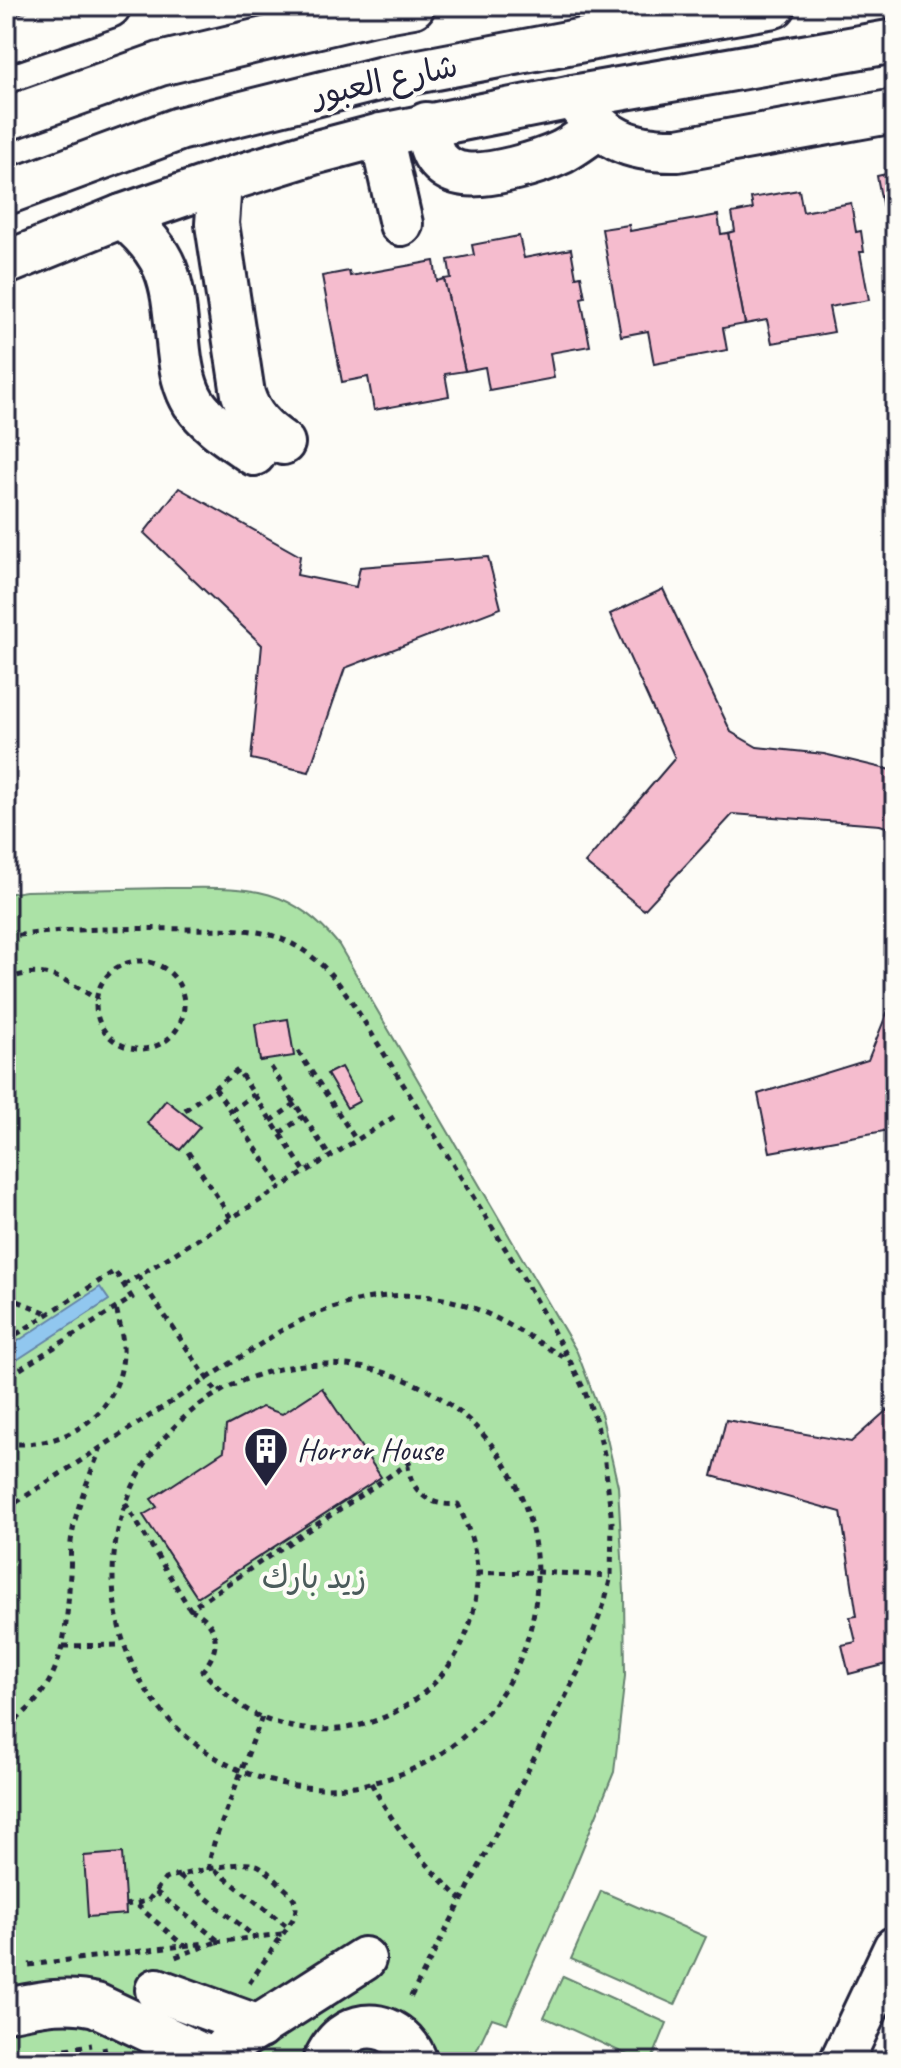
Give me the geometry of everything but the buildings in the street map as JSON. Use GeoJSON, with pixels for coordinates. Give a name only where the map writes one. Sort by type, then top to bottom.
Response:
{"type":"FeatureCollection","features":[{"type":"Feature","properties":{"kind":"street"},"geometry":{"type":"LineString","coordinates":[[6,41],[109,6]]}},
{"type":"Feature","properties":{"kind":"street","name":"شارع العبور"},"geometry":{"type":"LineString","coordinates":[[6,119],[160,64],[413,6]]}},
{"type":"Feature","properties":{"kind":"street","name":"شارع العبور"},"geometry":{"type":"LineString","coordinates":[[6,193],[179,129],[383,78],[774,6]]}},
{"type":"Feature","properties":{"kind":"street"},"geometry":{"type":"LineString","coordinates":[[6,263],[106,222],[220,182],[381,135],[426,124],[586,112],[895,41]]}},
{"type":"Feature","properties":{"kind":"street"},"geometry":{"type":"LineString","coordinates":[[586,112],[606,133],[628,145],[653,151],[678,150],[895,111]]}},
{"type":"Feature","properties":{"kind":"street"},"geometry":{"type":"LineString","coordinates":[[426,124],[431,150],[437,159],[455,172],[476,175],[517,167],[565,150],[586,112]]}},
{"type":"Feature","properties":{"kind":"street"},"geometry":{"type":"LineString","coordinates":[[381,135],[401,224]]}},
{"type":"Feature","properties":{"kind":"street"},"geometry":{"type":"LineString","coordinates":[[220,182],[217,224],[181,370],[185,387],[204,416],[255,438]]}},
{"type":"Feature","properties":{"kind":"street"},"geometry":{"type":"LineString","coordinates":[[106,222],[144,234],[162,259],[201,281],[235,279],[241,287],[246,297],[257,379],[268,413],[255,438]]}},
{"type":"Feature","properties":{"kind":"street"},"geometry":{"type":"LineString","coordinates":[[106,222],[116,242],[139,270],[145,288],[160,384],[170,409],[192,433],[255,438]]}},
{"type":"Feature","properties":{"kind":"street"},"geometry":{"type":"LineString","coordinates":[[841,2062],[895,1948]]}},
{"type":"Feature","properties":{"kind":"street"},"geometry":{"type":"LineString","coordinates":[[6,2010],[68,2000],[96,2005],[215,2062],[244,2021],[364,1959]]}},
{"type":"Feature","properties":{"kind":"street"},"geometry":{"type":"LineString","coordinates":[[159,1976],[244,2021]]}},
{"type":"Feature","properties":{"kind":"street"},"geometry":{"type":"LineString","coordinates":[[324,2062],[334,2044],[355,2029],[367,2026],[404,2046]]}},
{"type":"Feature","properties":{"kind":"path"},"geometry":{"type":"LineString","coordinates":[[6,937],[107,928],[248,930],[273,936],[319,962],[337,980],[352,1002],[518,1269],[570,1361],[596,1421],[604,1454],[612,1522],[611,1576],[604,1604],[579,1670],[462,1900],[404,2046]]}},
{"type":"Feature","properties":{"kind":"path"},"geometry":{"type":"LineString","coordinates":[[133,961],[147,961],[160,965],[179,984],[184,998],[184,1012],[172,1036],[148,1049],[134,1049],[109,1036],[96,1012],[96,999],[100,985],[108,974],[133,961]]}},
{"type":"Feature","properties":{"kind":"path"},"geometry":{"type":"LineString","coordinates":[[6,980],[15,975],[47,974],[62,978],[96,999]]}},
{"type":"Feature","properties":{"kind":"path"},"geometry":{"type":"LineString","coordinates":[[298,1051],[356,1140]]}},
{"type":"Feature","properties":{"kind":"path"},"geometry":{"type":"LineString","coordinates":[[271,1067],[330,1157]]}},
{"type":"Feature","properties":{"kind":"path"},"geometry":{"type":"LineString","coordinates":[[185,1110],[238,1070],[305,1172]]}},
{"type":"Feature","properties":{"kind":"path"},"geometry":{"type":"LineString","coordinates":[[215,1088],[282,1187]]}},
{"type":"Feature","properties":{"kind":"path"},"geometry":{"type":"LineString","coordinates":[[231,1111],[254,1094]]}},
{"type":"Feature","properties":{"kind":"path"},"geometry":{"type":"LineString","coordinates":[[271,1121],[296,1103]]}},
{"type":"Feature","properties":{"kind":"path"},"geometry":{"type":"LineString","coordinates":[[124,1285],[397,1115]]}},
{"type":"Feature","properties":{"kind":"path"},"geometry":{"type":"LineString","coordinates":[[280,1133],[304,1116]]}},
{"type":"Feature","properties":{"kind":"path"},"geometry":{"type":"LineString","coordinates":[[188,1152],[231,1218]]}},
{"type":"Feature","properties":{"kind":"path"},"geometry":{"type":"LineString","coordinates":[[6,1341],[115,1271],[132,1298],[6,1378]]}},
{"type":"Feature","properties":{"kind":"path"},"geometry":{"type":"LineString","coordinates":[[138,1276],[217,1393]]}},
{"type":"Feature","properties":{"kind":"path"},"geometry":{"type":"LineString","coordinates":[[6,1509],[302,1319],[351,1301],[391,1296],[430,1297],[456,1303],[481,1311],[570,1361]]}},
{"type":"Feature","properties":{"kind":"path"},"geometry":{"type":"LineString","coordinates":[[6,1299],[48,1314]]}},
{"type":"Feature","properties":{"kind":"path"},"geometry":{"type":"LineString","coordinates":[[6,1443],[32,1445],[56,1440],[78,1430],[97,1414],[111,1394],[120,1372],[123,1348],[116,1308]]}},
{"type":"Feature","properties":{"kind":"path"},"geometry":{"type":"LineString","coordinates":[[332,1363],[372,1368],[410,1381],[446,1400],[476,1426],[502,1456],[521,1491],[534,1530],[539,1572],[534,1618],[519,1665],[493,1707],[458,1743],[415,1769],[371,1783],[329,1788],[289,1786],[240,1771],[216,1759],[186,1737],[159,1710],[138,1679],[122,1645],[111,1574],[114,1537],[124,1502],[140,1469],[161,1439],[187,1413],[217,1393],[253,1376],[292,1366],[332,1363]]}},
{"type":"Feature","properties":{"kind":"path"},"geometry":{"type":"LineString","coordinates":[[6,1727],[30,1708],[56,1669],[63,1646],[75,1519],[101,1446]]}},
{"type":"Feature","properties":{"kind":"path"},"geometry":{"type":"LineString","coordinates":[[190,1609],[415,1459]]}},
{"type":"Feature","properties":{"kind":"path"},"geometry":{"type":"LineString","coordinates":[[124,1502],[190,1609],[208,1621],[213,1631],[216,1641],[214,1652],[202,1671],[222,1692],[246,1710],[273,1722],[302,1729],[332,1730],[361,1726],[389,1716],[415,1701],[437,1681],[455,1657],[468,1631],[475,1602],[477,1573],[472,1537],[458,1504],[440,1504],[421,1495],[409,1476],[408,1466]]}},
{"type":"Feature","properties":{"kind":"path"},"geometry":{"type":"LineString","coordinates":[[477,1573],[611,1576]]}},
{"type":"Feature","properties":{"kind":"path"},"geometry":{"type":"LineString","coordinates":[[63,1646],[122,1645]]}},
{"type":"Feature","properties":{"kind":"path"},"geometry":{"type":"LineString","coordinates":[[212,1869],[212,1850],[262,1717]]}},
{"type":"Feature","properties":{"kind":"path"},"geometry":{"type":"LineString","coordinates":[[371,1783],[404,1838],[462,1900]]}},
{"type":"Feature","properties":{"kind":"path"},"geometry":{"type":"LineString","coordinates":[[125,1905],[146,1903],[167,1877],[244,1863],[261,1868],[295,1899],[295,1914],[282,1934],[244,2021]]}},
{"type":"Feature","properties":{"kind":"path"},"geometry":{"type":"LineString","coordinates":[[212,1869],[287,1926]]}},
{"type":"Feature","properties":{"kind":"path"},"geometry":{"type":"LineString","coordinates":[[178,1875],[255,1937]]}},
{"type":"Feature","properties":{"kind":"path"},"geometry":{"type":"LineString","coordinates":[[156,1892],[219,1941]]}},
{"type":"Feature","properties":{"kind":"path"},"geometry":{"type":"LineString","coordinates":[[136,1904],[188,1949]]}},
{"type":"Feature","properties":{"kind":"path"},"geometry":{"type":"LineString","coordinates":[[25,1966],[188,1949],[219,1941],[282,1934]]}},
{"type":"Feature","properties":{"kind":"path"},"geometry":{"type":"LineString","coordinates":[[159,1976],[188,1949]]}},
{"type":"Feature","properties":{"kind":"path"},"geometry":{"type":"LineString","coordinates":[[6,2058],[103,2043]]}},
{"type":"Feature","properties":{"kind":"green space","name":"زيد بارك"},"geometry":{"type":"Polygon","coordinates":[[[167,888],[262,892],[301,909],[339,945],[577,1352],[602,1417],[618,1486],[624,1592],[625,1676],[614,1772],[507,2023],[492,2018],[471,2062],[6,2062],[6,894],[167,888]]]}},
{"type":"Feature","properties":{"kind":"green space"},"geometry":{"type":"Polygon","coordinates":[[[601,1891],[706,1937],[675,2005],[571,1959],[601,1891]]]}},
{"type":"Feature","properties":{"kind":"green space"},"geometry":{"type":"Polygon","coordinates":[[[563,1976],[667,2023],[651,2062],[643,2062],[544,2017],[563,1976]]]}},
{"type":"Feature","properties":{"kind":"water"},"geometry":{"type":"Polygon","coordinates":[[[100,1287],[109,1300],[6,1367],[6,1349],[100,1287]]]}},
{"type":"Feature","properties":{"kind":"place","name":"Horror House"},"geometry":{"type":"Point","coordinates":[266,1488]}}]}
